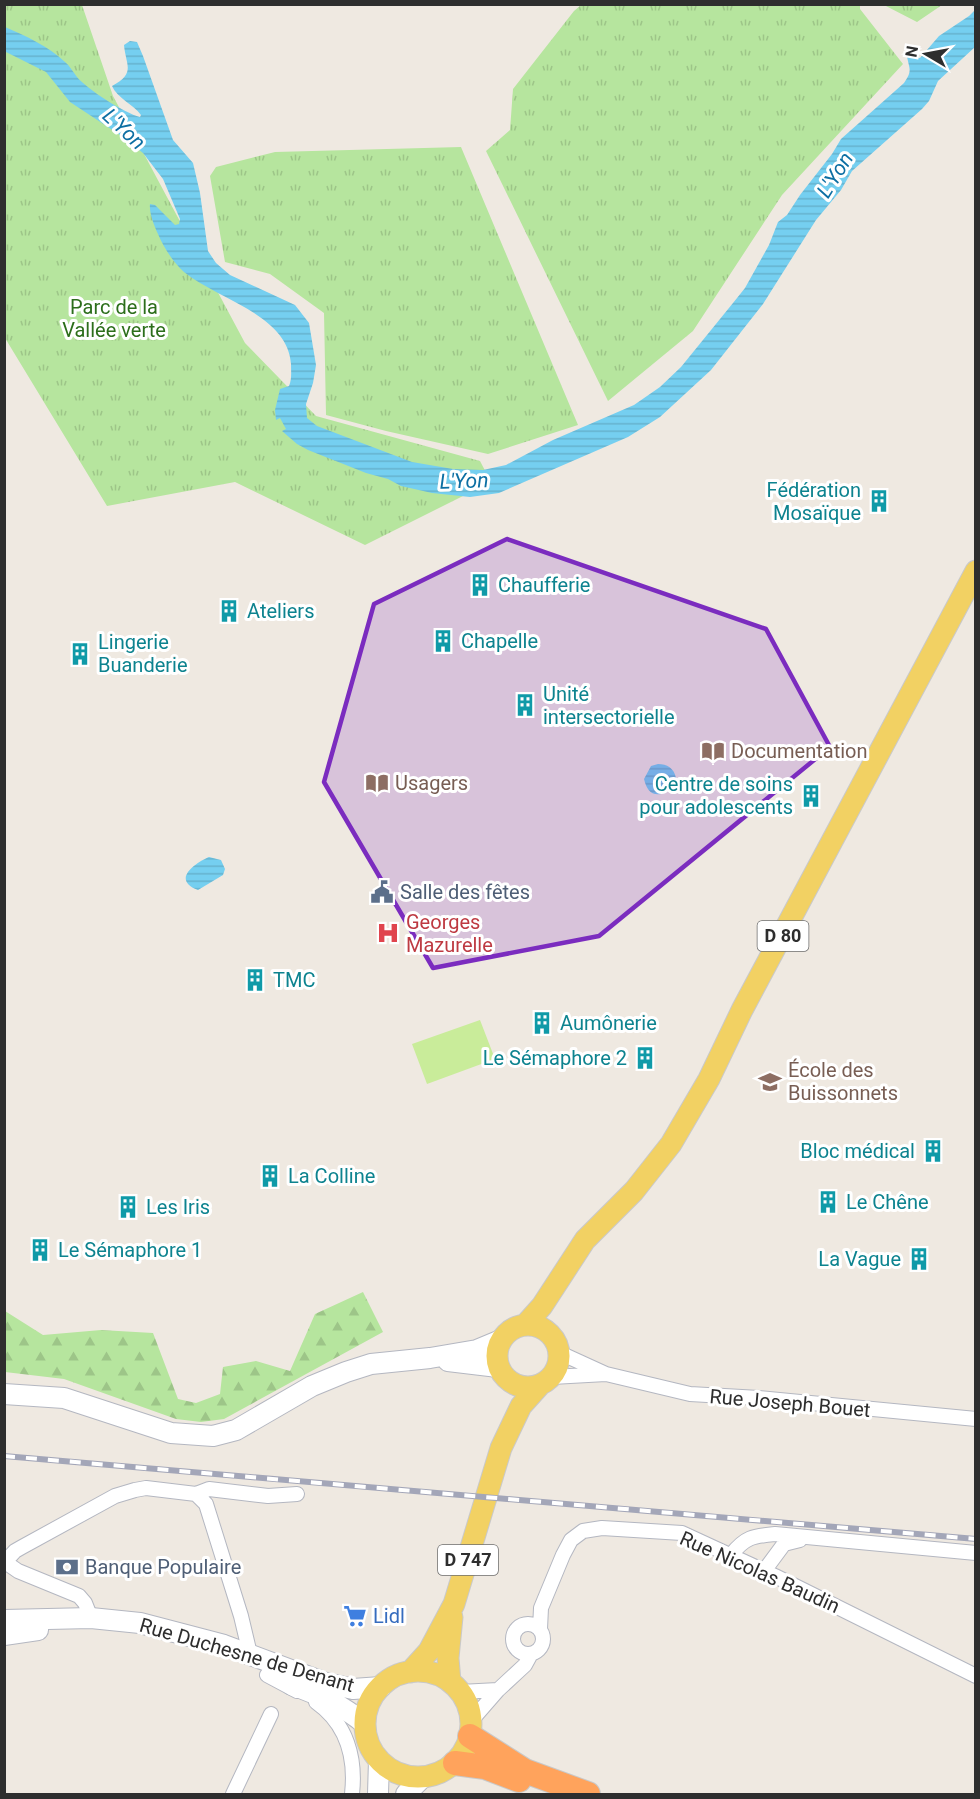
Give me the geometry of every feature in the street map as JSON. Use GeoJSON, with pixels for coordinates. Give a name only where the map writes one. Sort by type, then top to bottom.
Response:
{"type":"FeatureCollection","features":[{"type":"Feature","properties":{"kind":"highway"},"geometry":{"type":"LineString","coordinates":[[471,1728],[525,1771],[579,1791]]}},
{"type":"Feature","properties":{"kind":"highway"},"geometry":{"type":"LineString","coordinates":[[455,1763],[484,1767],[547,1794]]}},
{"type":"Feature","properties":{"kind":"main road","name":"D 80"},"geometry":{"type":"LineString","coordinates":[[525,1325],[542,1306],[585,1240],[634,1191],[671,1144],[709,1079],[742,1010],[975,571]]}},
{"type":"Feature","properties":{"kind":"main road","name":"D 80"},"geometry":{"type":"LineString","coordinates":[[556,1345],[553,1314],[559,1281]]}},
{"type":"Feature","properties":{"kind":"main road"},"geometry":{"type":"LineString","coordinates":[[430,1358],[502,1373],[522,1387],[546,1382],[559,1362],[556,1345],[545,1329],[536,1325],[525,1325],[516,1327],[507,1333],[501,1340],[496,1358],[502,1373]]}},
{"type":"Feature","properties":{"kind":"main road"},"geometry":{"type":"LineString","coordinates":[[4,1394],[64,1398],[171,1432],[213,1436],[236,1430],[312,1386],[346,1372],[371,1364],[477,1350],[501,1340]]}},
{"type":"Feature","properties":{"kind":"main road","name":"D 747"},"geometry":{"type":"LineString","coordinates":[[501,1448],[506,1401],[502,1373]]}},
{"type":"Feature","properties":{"kind":"main road","name":"D 747"},"geometry":{"type":"LineString","coordinates":[[455,1687],[448,1658],[454,1604],[501,1448],[521,1406],[546,1382]]}},
{"type":"Feature","properties":{"kind":"main road","name":"D 747"},"geometry":{"type":"LineString","coordinates":[[410,1672],[429,1651],[454,1604]]}},
{"type":"Feature","properties":{"kind":"main road","name":"Rue Duchesne de Denant"},"geometry":{"type":"LineString","coordinates":[[4,1620],[91,1618],[140,1623],[250,1654],[326,1683],[353,1689],[381,1687]]}},
{"type":"Feature","properties":{"kind":"main road","name":"Rue Duchesne de Denant"},"geometry":{"type":"LineString","coordinates":[[4,1635],[48,1629],[91,1629],[153,1637],[211,1653],[322,1696],[346,1708],[365,1724]]}},
{"type":"Feature","properties":{"kind":"main road"},"geometry":{"type":"LineString","coordinates":[[410,1672],[438,1675],[455,1687],[468,1706],[471,1728],[464,1750],[455,1763],[440,1773],[423,1777],[406,1776],[392,1770],[379,1760],[369,1743],[365,1724],[370,1704],[381,1687],[394,1677],[410,1672]]}},
{"type":"Feature","properties":{"kind":"main road"},"geometry":{"type":"LineString","coordinates":[[378,1794],[379,1760]]}},
{"type":"Feature","properties":{"kind":"main road"},"geometry":{"type":"LineString","coordinates":[[406,1794],[423,1777]]}},
{"type":"Feature","properties":{"kind":"street","name":"Rue Joseph Bouet"},"geometry":{"type":"LineString","coordinates":[[556,1345],[606,1374],[690,1394],[759,1398],[975,1419]]}},
{"type":"Feature","properties":{"kind":"street","name":"Rue Joseph Bouet"},"geometry":{"type":"LineString","coordinates":[[546,1382],[606,1374]]}},
{"type":"Feature","properties":{"kind":"street"},"geometry":{"type":"LineString","coordinates":[[91,1618],[85,1603],[79,1596],[18,1572],[7,1560],[22,1547],[115,1496],[146,1488],[196,1494],[209,1489],[267,1496],[297,1494]]}},
{"type":"Feature","properties":{"kind":"street"},"geometry":{"type":"LineString","coordinates":[[196,1494],[206,1504],[242,1616],[250,1654]]}},
{"type":"Feature","properties":{"kind":"street","name":"Rue Nicolas Baudin"},"geometry":{"type":"LineString","coordinates":[[533,1626],[571,1540],[583,1531],[602,1528],[682,1533],[764,1571],[975,1676]]}},
{"type":"Feature","properties":{"kind":"street"},"geometry":{"type":"LineString","coordinates":[[731,1555],[741,1542],[756,1535],[775,1534],[975,1553]]}},
{"type":"Feature","properties":{"kind":"street"},"geometry":{"type":"LineString","coordinates":[[764,1571],[784,1545],[792,1541],[812,1539]]}},
{"type":"Feature","properties":{"kind":"street"},"geometry":{"type":"LineString","coordinates":[[514,1677],[516,1649],[513,1640],[515,1631],[522,1624],[533,1626],[543,1639],[537,1651],[531,1654],[516,1649]]}},
{"type":"Feature","properties":{"kind":"street"},"geometry":{"type":"LineString","coordinates":[[471,1728],[498,1690],[525,1665],[531,1654]]}},
{"type":"Feature","properties":{"kind":"street"},"geometry":{"type":"LineString","coordinates":[[267,1675],[314,1700],[328,1710],[337,1721],[349,1744],[353,1764],[352,1794]]}},
{"type":"Feature","properties":{"kind":"street"},"geometry":{"type":"LineString","coordinates":[[455,1687],[498,1690]]}},
{"type":"Feature","properties":{"kind":"street"},"geometry":{"type":"LineString","coordinates":[[233,1794],[271,1713]]}},
{"type":"Feature","properties":{"kind":"highlighted area"},"geometry":{"type":"Polygon","coordinates":[[[507,539],[766,629],[830,747],[599,936],[433,968],[324,782],[374,604],[507,539]]]}},
{"type":"Feature","properties":{"kind":"green space","name":"Parc de la Vallée verte"},"geometry":{"type":"Polygon","coordinates":[[[5,5],[82,5],[113,96],[245,343],[316,416],[480,461],[491,482],[365,545],[235,482],[107,506],[5,338],[5,5]]]}},
{"type":"Feature","properties":{"kind":"green space"},"geometry":{"type":"Polygon","coordinates":[[[581,5],[860,5],[860,9],[903,64],[782,195],[693,331],[608,401],[486,151],[510,130],[513,89],[581,5]]]}},
{"type":"Feature","properties":{"kind":"green space"},"geometry":{"type":"Polygon","coordinates":[[[884,5],[942,5],[917,22],[884,5]]]}},
{"type":"Feature","properties":{"kind":"green space"},"geometry":{"type":"Polygon","coordinates":[[[461,147],[578,425],[488,454],[326,415],[324,313],[270,274],[225,262],[210,176],[216,167],[275,152],[461,147]]]}},
{"type":"Feature","properties":{"kind":"green space"},"geometry":{"type":"Polygon","coordinates":[[[480,1020],[495,1059],[427,1084],[412,1044],[480,1020]]]}},
{"type":"Feature","properties":{"kind":"green space"},"geometry":{"type":"Polygon","coordinates":[[[363,1292],[383,1332],[224,1419],[201,1422],[176,1419],[64,1379],[5,1372],[5,1311],[43,1335],[101,1330],[153,1333],[178,1399],[196,1403],[220,1394],[223,1367],[256,1361],[290,1371],[315,1314],[363,1292]]]}},
{"type":"Feature","properties":{"kind":"water","name":"L'Yon"},"geometry":{"type":"Polygon","coordinates":[[[976,9],[975,47],[938,81],[929,101],[922,109],[852,171],[841,190],[816,220],[763,304],[711,370],[660,417],[628,437],[499,493],[470,497],[432,493],[401,486],[388,479],[366,473],[308,450],[282,431],[286,429],[280,418],[276,420],[275,410],[280,389],[289,386],[291,364],[287,347],[278,333],[265,320],[198,282],[184,272],[173,259],[155,227],[150,204],[155,205],[175,225],[179,224],[180,219],[163,179],[143,153],[70,102],[46,72],[4,51],[5,27],[51,51],[97,94],[140,117],[138,111],[112,86],[127,73],[124,45],[130,41],[137,42],[173,140],[193,163],[200,193],[208,251],[216,263],[230,275],[295,305],[309,323],[316,365],[306,404],[307,418],[317,426],[412,462],[453,469],[483,470],[506,465],[553,440],[634,405],[660,387],[681,367],[745,288],[769,245],[778,222],[787,215],[841,139],[907,79],[909,67],[907,56],[920,58],[939,36],[976,9]]]}},
{"type":"Feature","properties":{"kind":"water"},"geometry":{"type":"Polygon","coordinates":[[[658,764],[670,767],[676,778],[666,780],[662,787],[665,793],[657,794],[649,790],[644,779],[651,766],[658,764]]]}},
{"type":"Feature","properties":{"kind":"water"},"geometry":{"type":"Polygon","coordinates":[[[209,857],[221,860],[225,869],[223,875],[198,890],[190,886],[186,877],[192,867],[209,857]]]}},
{"type":"Feature","properties":{"kind":"railway"},"geometry":{"type":"LineString","coordinates":[[4,1456],[976,1539]]}},
{"type":"Feature","properties":{"kind":"place","name":"Fédération Mosaïque"},"geometry":{"type":"Point","coordinates":[879,501]}},
{"type":"Feature","properties":{"kind":"place","name":"Chaufferie"},"geometry":{"type":"Point","coordinates":[480,585]}},
{"type":"Feature","properties":{"kind":"place","name":"Ateliers"},"geometry":{"type":"Point","coordinates":[229,611]}},
{"type":"Feature","properties":{"kind":"place","name":"Chapelle"},"geometry":{"type":"Point","coordinates":[443,641]}},
{"type":"Feature","properties":{"kind":"place","name":"Lingerie Buanderie"},"geometry":{"type":"Point","coordinates":[80,654]}},
{"type":"Feature","properties":{"kind":"place","name":"Unité intersectorielle"},"geometry":{"type":"Point","coordinates":[525,705]}},
{"type":"Feature","properties":{"kind":"place","name":"Documentation"},"geometry":{"type":"Point","coordinates":[713,751]}},
{"type":"Feature","properties":{"kind":"place","name":"Usagers"},"geometry":{"type":"Point","coordinates":[377,783]}},
{"type":"Feature","properties":{"kind":"place","name":"Centre de soins pour adolescents"},"geometry":{"type":"Point","coordinates":[811,796]}},
{"type":"Feature","properties":{"kind":"place","name":"Salle des fêtes"},"geometry":{"type":"Point","coordinates":[382,892]}},
{"type":"Feature","properties":{"kind":"place","name":"Georges Mazurelle"},"geometry":{"type":"Point","coordinates":[388,933]}},
{"type":"Feature","properties":{"kind":"place","name":"TMC"},"geometry":{"type":"Point","coordinates":[255,980]}},
{"type":"Feature","properties":{"kind":"place","name":"Aumônerie"},"geometry":{"type":"Point","coordinates":[542,1023]}},
{"type":"Feature","properties":{"kind":"place","name":"Le Sémaphore 2"},"geometry":{"type":"Point","coordinates":[645,1058]}},
{"type":"Feature","properties":{"kind":"place","name":"École des Buissonnets"},"geometry":{"type":"Point","coordinates":[770,1082]}},
{"type":"Feature","properties":{"kind":"place","name":"Bloc médical"},"geometry":{"type":"Point","coordinates":[933,1151]}},
{"type":"Feature","properties":{"kind":"place","name":"La Colline"},"geometry":{"type":"Point","coordinates":[270,1176]}},
{"type":"Feature","properties":{"kind":"place","name":"Le Chêne"},"geometry":{"type":"Point","coordinates":[828,1202]}},
{"type":"Feature","properties":{"kind":"place","name":"Les Iris"},"geometry":{"type":"Point","coordinates":[128,1207]}},
{"type":"Feature","properties":{"kind":"place","name":"Le Sémaphore 1"},"geometry":{"type":"Point","coordinates":[40,1250]}},
{"type":"Feature","properties":{"kind":"place","name":"La Vague"},"geometry":{"type":"Point","coordinates":[919,1259]}},
{"type":"Feature","properties":{"kind":"place","name":"Banque Populaire"},"geometry":{"type":"Point","coordinates":[67,1567]}},
{"type":"Feature","properties":{"kind":"place","name":"Lidl"},"geometry":{"type":"Point","coordinates":[355,1616]}}]}
